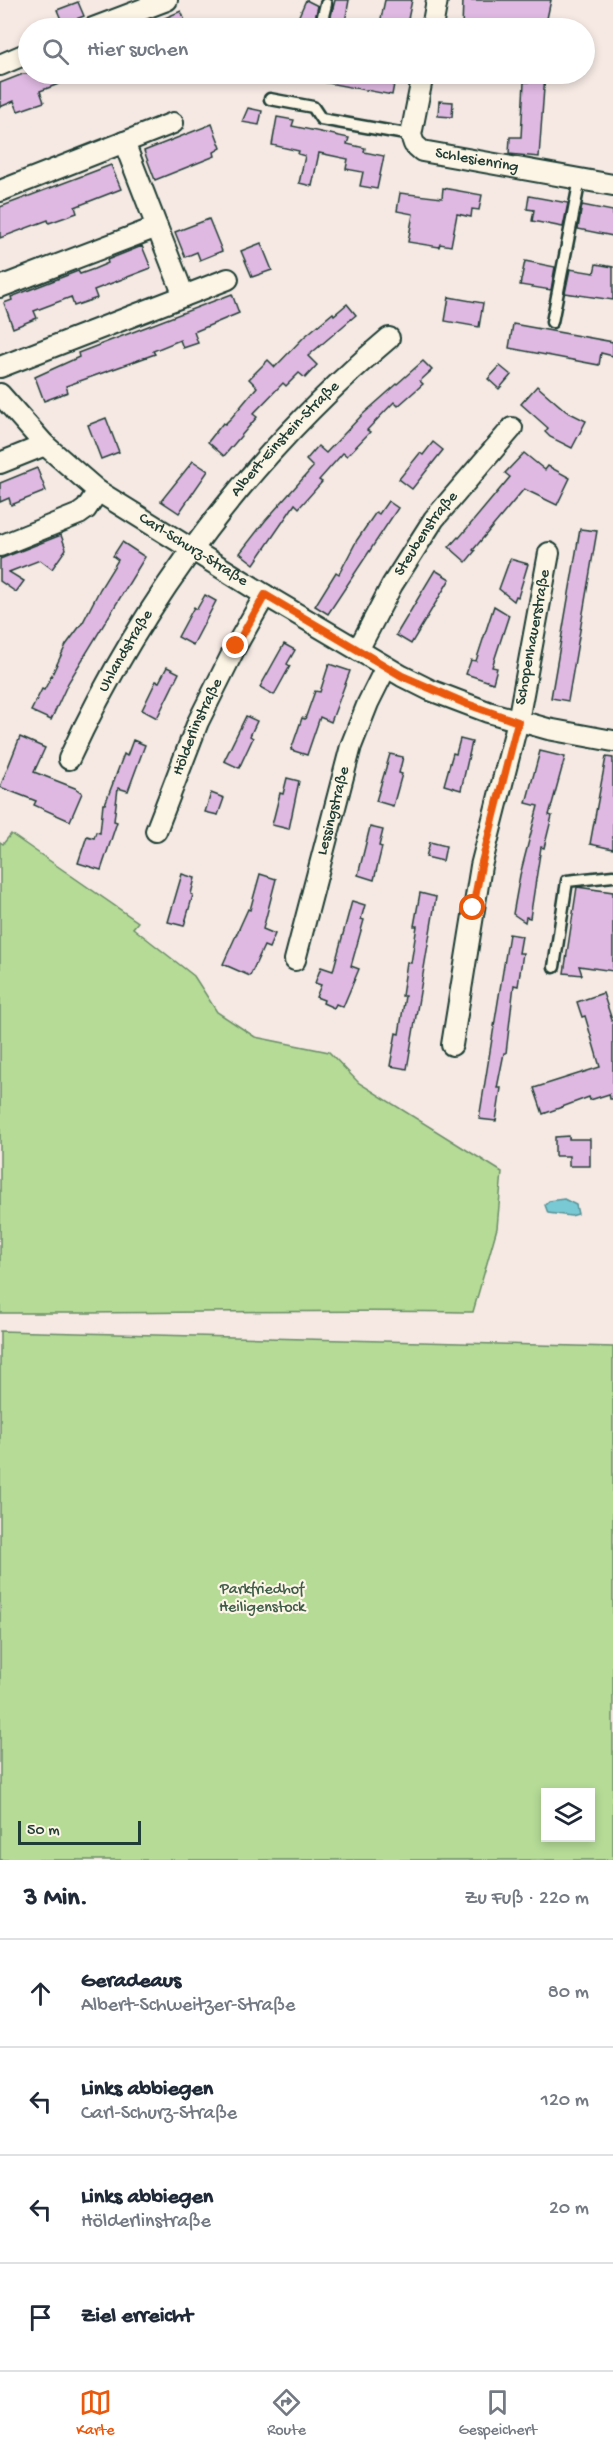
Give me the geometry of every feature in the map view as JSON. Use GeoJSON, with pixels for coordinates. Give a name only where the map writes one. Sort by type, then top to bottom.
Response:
{"type":"FeatureCollection","features":[{"type":"Feature","properties":{"kind":"street"},"geometry":{"type":"LineString","coordinates":[[119,18],[167,0]]}},
{"type":"Feature","properties":{"kind":"street"},"geometry":{"type":"LineString","coordinates":[[434,18],[437,0]]}},
{"type":"Feature","properties":{"kind":"street"},"geometry":{"type":"LineString","coordinates":[[0,64],[18,58]]}},
{"type":"Feature","properties":{"kind":"street"},"geometry":{"type":"LineString","coordinates":[[411,135],[421,84]]}},
{"type":"Feature","properties":{"kind":"street"},"geometry":{"type":"LineString","coordinates":[[0,191],[173,123]]}},
{"type":"Feature","properties":{"kind":"street","name":"Schlesienring"},"geometry":{"type":"LineString","coordinates":[[411,135],[414,144],[422,151],[613,185]]}},
{"type":"Feature","properties":{"kind":"street"},"geometry":{"type":"LineString","coordinates":[[124,142],[184,296]]}},
{"type":"Feature","properties":{"kind":"street"},"geometry":{"type":"LineString","coordinates":[[0,286],[158,227]]}},
{"type":"Feature","properties":{"kind":"street"},"geometry":{"type":"LineString","coordinates":[[0,367],[228,279]]}},
{"type":"Feature","properties":{"kind":"street","name":"Albert-Einstein-Straße"},"geometry":{"type":"LineString","coordinates":[[193,550],[290,431],[357,365],[389,338]]}},
{"type":"Feature","properties":{"kind":"street","name":"Carl-Schurz-Straße"},"geometry":{"type":"LineString","coordinates":[[0,394],[45,445],[98,491],[386,667],[430,690],[518,722],[613,741]]}},
{"type":"Feature","properties":{"kind":"street","name":"Steubenstraße"},"geometry":{"type":"LineString","coordinates":[[358,650],[392,585],[434,519],[512,428]]}},
{"type":"Feature","properties":{"kind":"street"},"geometry":{"type":"LineString","coordinates":[[0,463],[45,445]]}},
{"type":"Feature","properties":{"kind":"street"},"geometry":{"type":"LineString","coordinates":[[0,546],[79,514],[86,509],[98,491]]}},
{"type":"Feature","properties":{"kind":"street","name":"Uhlandstraße"},"geometry":{"type":"LineString","coordinates":[[69,759],[105,684],[130,641],[193,550]]}},
{"type":"Feature","properties":{"kind":"street","name":"Schopenhauerstraße"},"geometry":{"type":"LineString","coordinates":[[452,1044],[481,866],[518,722],[549,553]]}},
{"type":"Feature","properties":{"kind":"street","name":"Hölderlinstraße"},"geometry":{"type":"LineString","coordinates":[[156,831],[198,722],[236,646],[265,595]]}},
{"type":"Feature","properties":{"kind":"street","name":"Lessingstraße"},"geometry":{"type":"LineString","coordinates":[[295,960],[347,757],[361,718],[386,667]]}},
{"type":"Feature","properties":{"kind":"lane"},"geometry":{"type":"LineString","coordinates":[[322,18],[326,4]]}},
{"type":"Feature","properties":{"kind":"lane"},"geometry":{"type":"LineString","coordinates":[[270,99],[313,107],[321,119],[411,135]]}},
{"type":"Feature","properties":{"kind":"lane"},"geometry":{"type":"LineString","coordinates":[[552,322],[580,179]]}},
{"type":"Feature","properties":{"kind":"lane"},"geometry":{"type":"LineString","coordinates":[[554,967],[567,881],[613,876]]}},
{"type":"Feature","properties":{"kind":"green space"},"geometry":{"type":"Polygon","coordinates":[[[11,834],[138,922],[133,928],[194,976],[217,1012],[255,1037],[329,1052],[359,1083],[502,1172],[497,1228],[473,1312],[0,1313],[0,842],[3,844],[11,834]]]}},
{"type":"Feature","properties":{"kind":"green space","name":"Parkfriedhof Heiligenstock"},"geometry":{"type":"Polygon","coordinates":[[[0,1331],[613,1347],[613,1860],[0,1860],[0,1331]]]}},
{"type":"Feature","properties":{"kind":"water"},"geometry":{"type":"Polygon","coordinates":[[[564,1199],[576,1205],[578,1214],[571,1216],[548,1213],[545,1205],[549,1201],[564,1199]]]}},
{"type":"Feature","properties":{"kind":"building"},"geometry":{"type":"Polygon","coordinates":[[[306,0],[318,6],[315,18],[298,18],[306,0]]]}},
{"type":"Feature","properties":{"kind":"building"},"geometry":{"type":"Polygon","coordinates":[[[335,0],[349,0],[346,18],[330,18],[335,0]]]}},
{"type":"Feature","properties":{"kind":"building"},"geometry":{"type":"Polygon","coordinates":[[[385,0],[412,0],[408,18],[381,18],[385,0]]]}},
{"type":"Feature","properties":{"kind":"building"},"geometry":{"type":"Polygon","coordinates":[[[463,0],[551,0],[547,18],[462,18],[463,0]]]}},
{"type":"Feature","properties":{"kind":"building"},"geometry":{"type":"Polygon","coordinates":[[[78,2],[84,16],[60,18],[57,10],[78,2]]]}},
{"type":"Feature","properties":{"kind":"building"},"geometry":{"type":"Polygon","coordinates":[[[181,11],[184,18],[165,18],[181,11]]]}},
{"type":"Feature","properties":{"kind":"building"},"geometry":{"type":"Polygon","coordinates":[[[18,76],[18,84],[59,84],[40,91],[44,102],[18,111],[14,101],[0,107],[0,83],[18,76]]]}},
{"type":"Feature","properties":{"kind":"building"},"geometry":{"type":"Polygon","coordinates":[[[333,84],[394,84],[392,95],[333,84]]]}},
{"type":"Feature","properties":{"kind":"building"},"geometry":{"type":"Polygon","coordinates":[[[524,84],[544,84],[539,157],[509,154],[510,137],[521,137],[524,84]]]}},
{"type":"Feature","properties":{"kind":"building"},"geometry":{"type":"Polygon","coordinates":[[[439,101],[453,102],[452,117],[438,116],[439,101]]]}},
{"type":"Feature","properties":{"kind":"building"},"geometry":{"type":"Polygon","coordinates":[[[248,108],[262,111],[259,125],[242,122],[248,108]]]}},
{"type":"Feature","properties":{"kind":"building"},"geometry":{"type":"Polygon","coordinates":[[[277,117],[294,120],[292,126],[349,138],[347,144],[365,148],[364,152],[384,156],[377,189],[360,186],[363,172],[346,169],[348,159],[319,153],[312,186],[299,183],[305,156],[298,154],[299,151],[272,145],[277,117]]]}},
{"type":"Feature","properties":{"kind":"building"},"geometry":{"type":"Polygon","coordinates":[[[212,124],[221,148],[214,152],[215,156],[155,180],[144,151],[212,124]]]}},
{"type":"Feature","properties":{"kind":"building"},"geometry":{"type":"Polygon","coordinates":[[[111,165],[121,189],[75,207],[77,213],[49,223],[48,220],[0,238],[0,207],[111,165]]]}},
{"type":"Feature","properties":{"kind":"building"},"geometry":{"type":"Polygon","coordinates":[[[443,188],[482,195],[479,210],[472,209],[471,217],[457,214],[451,246],[440,244],[439,247],[408,242],[413,214],[397,211],[400,193],[442,198],[443,188]]]}},
{"type":"Feature","properties":{"kind":"building"},"geometry":{"type":"Polygon","coordinates":[[[529,196],[568,203],[563,227],[532,221],[534,210],[527,209],[529,196]]]}},
{"type":"Feature","properties":{"kind":"building"},"geometry":{"type":"Polygon","coordinates":[[[582,205],[613,211],[613,236],[578,229],[582,205]]]}},
{"type":"Feature","properties":{"kind":"building"},"geometry":{"type":"Polygon","coordinates":[[[209,219],[222,251],[200,260],[197,252],[185,257],[175,232],[209,219]]]}},
{"type":"Feature","properties":{"kind":"building"},"geometry":{"type":"Polygon","coordinates":[[[261,243],[272,270],[252,277],[241,251],[261,243]]]}},
{"type":"Feature","properties":{"kind":"building"},"geometry":{"type":"Polygon","coordinates":[[[142,246],[151,268],[94,290],[97,298],[74,306],[71,297],[34,311],[37,318],[13,328],[4,303],[12,300],[11,297],[78,271],[80,274],[94,269],[108,263],[107,260],[142,246]]]}},
{"type":"Feature","properties":{"kind":"building"},"geometry":{"type":"Polygon","coordinates":[[[525,261],[555,267],[551,290],[520,285],[525,261]]]}},
{"type":"Feature","properties":{"kind":"building"},"geometry":{"type":"Polygon","coordinates":[[[596,264],[613,267],[613,300],[565,293],[570,269],[594,273],[596,264]]]}},
{"type":"Feature","properties":{"kind":"building"},"geometry":{"type":"Polygon","coordinates":[[[232,294],[239,313],[194,332],[198,343],[183,348],[180,340],[153,351],[155,354],[66,386],[68,392],[44,401],[35,377],[79,357],[78,353],[232,294]]]}},
{"type":"Feature","properties":{"kind":"building"},"geometry":{"type":"Polygon","coordinates":[[[449,297],[483,303],[479,327],[445,321],[449,297]]]}},
{"type":"Feature","properties":{"kind":"building"},"geometry":{"type":"Polygon","coordinates":[[[347,304],[356,315],[308,356],[317,365],[305,378],[299,373],[286,386],[283,383],[253,414],[257,417],[224,456],[208,442],[257,387],[249,379],[268,360],[275,367],[304,337],[347,304]]]}},
{"type":"Feature","properties":{"kind":"building"},"geometry":{"type":"Polygon","coordinates":[[[513,324],[613,342],[613,356],[601,353],[599,365],[509,348],[513,324]]]}},
{"type":"Feature","properties":{"kind":"building"},"geometry":{"type":"Polygon","coordinates":[[[423,361],[432,370],[420,381],[423,384],[398,406],[394,402],[367,430],[370,432],[347,456],[343,453],[319,480],[322,482],[299,508],[295,504],[254,564],[240,553],[313,467],[306,460],[318,446],[326,453],[362,415],[423,361]]]}},
{"type":"Feature","properties":{"kind":"building"},"geometry":{"type":"Polygon","coordinates":[[[500,366],[511,375],[499,389],[488,379],[500,366]]]}},
{"type":"Feature","properties":{"kind":"building"},"geometry":{"type":"Polygon","coordinates":[[[537,386],[566,411],[586,421],[572,448],[550,437],[545,432],[548,428],[521,404],[537,386]]]}},
{"type":"Feature","properties":{"kind":"building"},"geometry":{"type":"Polygon","coordinates":[[[106,418],[119,452],[101,459],[88,425],[106,418]]]}},
{"type":"Feature","properties":{"kind":"building"},"geometry":{"type":"Polygon","coordinates":[[[433,442],[443,450],[412,489],[399,479],[420,453],[423,455],[433,442]]]}},
{"type":"Feature","properties":{"kind":"building"},"geometry":{"type":"Polygon","coordinates":[[[524,453],[545,470],[548,466],[570,478],[557,505],[524,489],[473,550],[475,551],[466,562],[449,547],[510,477],[505,473],[524,453]]]}},
{"type":"Feature","properties":{"kind":"building"},"geometry":{"type":"Polygon","coordinates":[[[193,461],[208,471],[179,513],[161,501],[193,461]]]}},
{"type":"Feature","properties":{"kind":"building"},"geometry":{"type":"Polygon","coordinates":[[[37,468],[46,491],[11,505],[9,498],[0,502],[0,483],[37,468]]]}},
{"type":"Feature","properties":{"kind":"building"},"geometry":{"type":"Polygon","coordinates":[[[388,501],[398,508],[328,614],[315,606],[336,572],[339,574],[357,540],[376,512],[379,514],[388,501]]]}},
{"type":"Feature","properties":{"kind":"building"},"geometry":{"type":"Polygon","coordinates":[[[580,529],[597,531],[568,701],[551,698],[580,529]]]}},
{"type":"Feature","properties":{"kind":"building"},"geometry":{"type":"Polygon","coordinates":[[[61,535],[66,549],[52,569],[40,560],[9,572],[24,581],[16,592],[0,581],[0,559],[61,535]]]}},
{"type":"Feature","properties":{"kind":"building"},"geometry":{"type":"Polygon","coordinates":[[[122,542],[145,557],[68,683],[51,720],[31,711],[42,689],[44,690],[49,681],[66,645],[83,622],[118,560],[113,556],[122,542]]]}},
{"type":"Feature","properties":{"kind":"building"},"geometry":{"type":"Polygon","coordinates":[[[510,559],[528,564],[518,597],[516,596],[514,601],[499,589],[510,559]]]}},
{"type":"Feature","properties":{"kind":"building"},"geometry":{"type":"Polygon","coordinates":[[[435,570],[450,579],[411,644],[396,635],[435,570]]]}},
{"type":"Feature","properties":{"kind":"building"},"geometry":{"type":"Polygon","coordinates":[[[205,595],[216,601],[193,645],[178,637],[194,607],[197,609],[205,595]]]}},
{"type":"Feature","properties":{"kind":"building"},"geometry":{"type":"Polygon","coordinates":[[[494,606],[509,615],[492,667],[497,668],[493,683],[466,674],[471,660],[476,661],[494,606]]]}},
{"type":"Feature","properties":{"kind":"building"},"geometry":{"type":"Polygon","coordinates":[[[284,644],[295,650],[287,664],[290,666],[274,695],[260,687],[284,644]]]}},
{"type":"Feature","properties":{"kind":"building"},"geometry":{"type":"Polygon","coordinates":[[[329,664],[350,671],[331,722],[320,717],[307,755],[291,750],[302,718],[305,719],[315,691],[320,692],[329,664]]]}},
{"type":"Feature","properties":{"kind":"building"},"geometry":{"type":"Polygon","coordinates":[[[167,667],[179,673],[157,718],[142,710],[156,681],[159,682],[167,667]]]}},
{"type":"Feature","properties":{"kind":"building"},"geometry":{"type":"Polygon","coordinates":[[[246,716],[257,721],[250,736],[253,738],[239,768],[224,761],[246,716]]]}},
{"type":"Feature","properties":{"kind":"building"},"geometry":{"type":"Polygon","coordinates":[[[20,737],[45,748],[34,772],[82,793],[70,821],[34,805],[36,801],[0,787],[20,737]]]}},
{"type":"Feature","properties":{"kind":"building"},"geometry":{"type":"Polygon","coordinates":[[[460,739],[472,742],[461,790],[444,785],[453,753],[456,754],[460,739]]]}},
{"type":"Feature","properties":{"kind":"building"},"geometry":{"type":"Polygon","coordinates":[[[133,740],[145,745],[128,791],[118,788],[114,821],[117,822],[101,870],[78,863],[87,836],[94,838],[96,832],[100,833],[103,804],[105,804],[124,754],[127,756],[133,740]]]}},
{"type":"Feature","properties":{"kind":"building"},"geometry":{"type":"Polygon","coordinates":[[[540,751],[565,757],[549,815],[552,816],[544,848],[541,847],[530,918],[526,917],[525,922],[513,914],[520,875],[538,806],[526,803],[540,751]]]}},
{"type":"Feature","properties":{"kind":"building"},"geometry":{"type":"Polygon","coordinates":[[[390,754],[403,757],[399,773],[402,774],[393,806],[376,801],[390,754]]]}},
{"type":"Feature","properties":{"kind":"building"},"geometry":{"type":"Polygon","coordinates":[[[606,757],[613,758],[613,849],[590,844],[606,757]]]}},
{"type":"Feature","properties":{"kind":"building"},"geometry":{"type":"Polygon","coordinates":[[[287,778],[299,781],[289,829],[272,825],[280,793],[283,794],[287,778]]]}},
{"type":"Feature","properties":{"kind":"building"},"geometry":{"type":"Polygon","coordinates":[[[211,793],[224,798],[218,815],[205,812],[211,793]]]}},
{"type":"Feature","properties":{"kind":"building"},"geometry":{"type":"Polygon","coordinates":[[[370,827],[383,830],[379,846],[382,847],[374,880],[358,875],[370,827]]]}},
{"type":"Feature","properties":{"kind":"building"},"geometry":{"type":"Polygon","coordinates":[[[430,842],[446,846],[443,861],[426,857],[430,842]]]}},
{"type":"Feature","properties":{"kind":"building"},"geometry":{"type":"Polygon","coordinates":[[[182,874],[195,878],[191,894],[193,895],[184,926],[168,922],[182,874]]]}},
{"type":"Feature","properties":{"kind":"building"},"geometry":{"type":"Polygon","coordinates":[[[260,874],[276,879],[263,929],[275,934],[269,948],[264,946],[250,976],[223,964],[248,909],[250,910],[260,874]]]}},
{"type":"Feature","properties":{"kind":"building"},"geometry":{"type":"Polygon","coordinates":[[[577,887],[613,892],[613,971],[579,966],[582,975],[564,973],[577,887]]]}},
{"type":"Feature","properties":{"kind":"building"},"geometry":{"type":"Polygon","coordinates":[[[420,893],[436,897],[407,1069],[390,1066],[396,1033],[399,1034],[407,962],[411,963],[420,893]]]}},
{"type":"Feature","properties":{"kind":"building"},"geometry":{"type":"Polygon","coordinates":[[[352,901],[365,905],[361,919],[364,920],[351,966],[359,969],[343,1007],[336,1004],[334,1008],[316,997],[321,985],[315,983],[321,967],[333,971],[352,901]]]}},
{"type":"Feature","properties":{"kind":"building"},"geometry":{"type":"Polygon","coordinates":[[[509,934],[522,936],[519,953],[523,953],[518,986],[514,985],[506,1053],[504,1053],[497,1088],[501,1088],[496,1121],[479,1119],[509,934]]]}},
{"type":"Feature","properties":{"kind":"building"},"geometry":{"type":"Polygon","coordinates":[[[603,993],[613,1023],[613,1099],[610,1099],[609,1094],[590,1100],[589,1097],[543,1114],[534,1088],[600,1067],[585,1016],[582,1017],[577,1002],[603,993]]]}},
{"type":"Feature","properties":{"kind":"building"},"geometry":{"type":"Polygon","coordinates":[[[569,1136],[569,1139],[590,1139],[590,1166],[569,1166],[569,1156],[555,1156],[555,1137],[569,1136]]]}},
{"type":"Feature","properties":{"kind":"route"},"geometry":{"type":"LineString","coordinates":[[236,646],[265,595],[402,676],[430,690],[518,722],[481,866],[473,908]]}}]}
